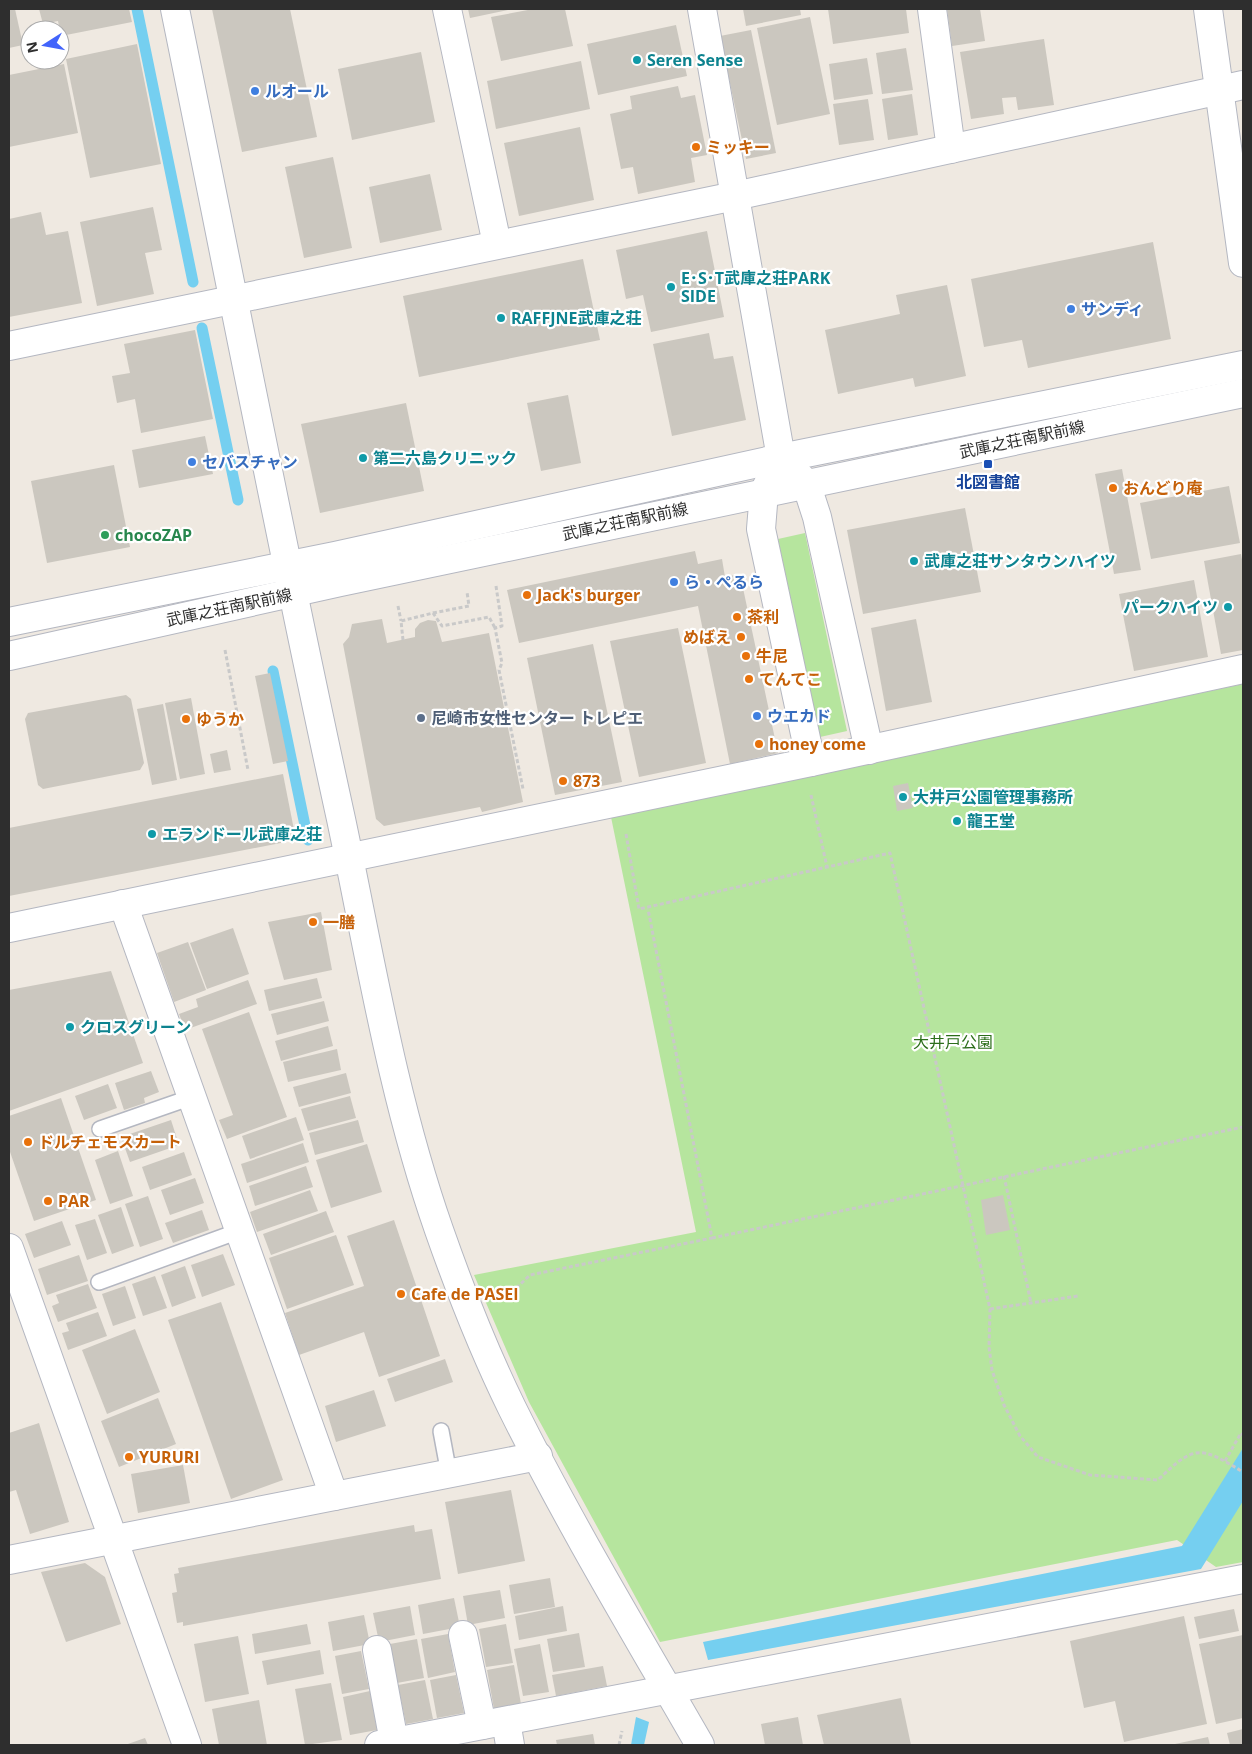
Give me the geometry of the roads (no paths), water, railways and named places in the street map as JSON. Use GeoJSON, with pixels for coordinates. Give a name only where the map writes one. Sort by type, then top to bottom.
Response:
{"type":"FeatureCollection","features":[{"type":"Feature","properties":{"kind":"street"},"geometry":{"type":"LineString","coordinates":[[175,9],[292,593],[386,1036],[413,1149],[439,1229],[473,1320],[512,1408],[667,1689],[700,1745]]}},
{"type":"Feature","properties":{"kind":"street"},"geometry":{"type":"LineString","coordinates":[[447,9],[497,244]]}},
{"type":"Feature","properties":{"kind":"street"},"geometry":{"type":"LineString","coordinates":[[702,9],[781,458],[806,483],[817,517],[869,750]]}},
{"type":"Feature","properties":{"kind":"street"},"geometry":{"type":"LineString","coordinates":[[932,9],[951,149]]}},
{"type":"Feature","properties":{"kind":"street"},"geometry":{"type":"LineString","coordinates":[[1208,9],[1231,88],[1243,262]]}},
{"type":"Feature","properties":{"kind":"street"},"geometry":{"type":"LineString","coordinates":[[9,346],[735,196],[1231,88]]}},
{"type":"Feature","properties":{"kind":"street","name":"武庫之荘南駅前線"},"geometry":{"type":"LineString","coordinates":[[9,622],[287,565],[781,458],[1243,365]]}},
{"type":"Feature","properties":{"kind":"street","name":"武庫之荘南駅前線"},"geometry":{"type":"LineString","coordinates":[[9,656],[292,593],[806,483],[1243,393]]}},
{"type":"Feature","properties":{"kind":"street"},"geometry":{"type":"LineString","coordinates":[[781,458],[764,492],[761,529],[808,763]]}},
{"type":"Feature","properties":{"kind":"street"},"geometry":{"type":"LineString","coordinates":[[9,928],[808,763],[1243,669]]}},
{"type":"Feature","properties":{"kind":"street"},"geometry":{"type":"LineString","coordinates":[[123,904],[334,1496]]}},
{"type":"Feature","properties":{"kind":"street"},"geometry":{"type":"LineString","coordinates":[[9,1248],[187,1745]]}},
{"type":"Feature","properties":{"kind":"street"},"geometry":{"type":"LineString","coordinates":[[9,1560],[538,1456]]}},
{"type":"Feature","properties":{"kind":"street"},"geometry":{"type":"LineString","coordinates":[[377,1650],[386,1744],[500,1730],[667,1689],[1243,1579]]}},
{"type":"Feature","properties":{"kind":"street"},"geometry":{"type":"LineString","coordinates":[[463,1635],[500,1730]]}},
{"type":"Feature","properties":{"kind":"lane"},"geometry":{"type":"LineString","coordinates":[[100,1128],[192,1097]]}},
{"type":"Feature","properties":{"kind":"lane"},"geometry":{"type":"LineString","coordinates":[[99,1282],[240,1230]]}},
{"type":"Feature","properties":{"kind":"lane"},"geometry":{"type":"LineString","coordinates":[[441,1431],[449,1474]]}},
{"type":"Feature","properties":{"kind":"water"},"geometry":{"type":"Polygon","coordinates":[[[1243,1448],[1243,1501],[1201,1569],[708,1660],[703,1642],[1182,1546],[1243,1448]]]}},
{"type":"Feature","properties":{"kind":"water"},"geometry":{"type":"Polygon","coordinates":[[[636,1717],[649,1722],[644,1745],[631,1745],[636,1717]]]}},
{"type":"Feature","properties":{"kind":"waterway"},"geometry":{"type":"LineString","coordinates":[[137,9],[193,282]]}},
{"type":"Feature","properties":{"kind":"waterway"},"geometry":{"type":"LineString","coordinates":[[202,328],[238,500]]}},
{"type":"Feature","properties":{"kind":"waterway"},"geometry":{"type":"LineString","coordinates":[[273,671],[308,840]]}},
{"type":"Feature","properties":{"kind":"place","name":"Seren Sense"},"geometry":{"type":"Point","coordinates":[637,60]}},
{"type":"Feature","properties":{"kind":"place","name":"ルオール"},"geometry":{"type":"Point","coordinates":[255,91]}},
{"type":"Feature","properties":{"kind":"place","name":"ミッキー"},"geometry":{"type":"Point","coordinates":[696,147]}},
{"type":"Feature","properties":{"kind":"place","name":"E･S･T武庫之荘PARK SIDE"},"geometry":{"type":"Point","coordinates":[671,287]}},
{"type":"Feature","properties":{"kind":"place","name":"サンディ"},"geometry":{"type":"Point","coordinates":[1071,309]}},
{"type":"Feature","properties":{"kind":"place","name":"RAFFJNE武庫之荘"},"geometry":{"type":"Point","coordinates":[501,318]}},
{"type":"Feature","properties":{"kind":"place","name":"第二六島クリニック"},"geometry":{"type":"Point","coordinates":[363,458]}},
{"type":"Feature","properties":{"kind":"place","name":"セバスチャン"},"geometry":{"type":"Point","coordinates":[192,462]}},
{"type":"Feature","properties":{"kind":"place","name":"北図書館"},"geometry":{"type":"Point","coordinates":[988,464]}},
{"type":"Feature","properties":{"kind":"place","name":"おんどり庵"},"geometry":{"type":"Point","coordinates":[1113,488]}},
{"type":"Feature","properties":{"kind":"place","name":"chocoZAP"},"geometry":{"type":"Point","coordinates":[105,535]}},
{"type":"Feature","properties":{"kind":"place","name":"武庫之荘サンタウンハイツ"},"geometry":{"type":"Point","coordinates":[914,561]}},
{"type":"Feature","properties":{"kind":"place","name":"ら・ぺるら"},"geometry":{"type":"Point","coordinates":[674,582]}},
{"type":"Feature","properties":{"kind":"place","name":"Jack's burger"},"geometry":{"type":"Point","coordinates":[527,595]}},
{"type":"Feature","properties":{"kind":"place","name":"パークハイツ"},"geometry":{"type":"Point","coordinates":[1228,607]}},
{"type":"Feature","properties":{"kind":"place","name":"茶利"},"geometry":{"type":"Point","coordinates":[737,617]}},
{"type":"Feature","properties":{"kind":"place","name":"めばえ"},"geometry":{"type":"Point","coordinates":[741,637]}},
{"type":"Feature","properties":{"kind":"place","name":"牛尼"},"geometry":{"type":"Point","coordinates":[746,656]}},
{"type":"Feature","properties":{"kind":"place","name":"てんてこ"},"geometry":{"type":"Point","coordinates":[749,679]}},
{"type":"Feature","properties":{"kind":"place","name":"ウエカド"},"geometry":{"type":"Point","coordinates":[757,716]}},
{"type":"Feature","properties":{"kind":"place","name":"尼崎市女性センター トレピエ"},"geometry":{"type":"Point","coordinates":[421,718]}},
{"type":"Feature","properties":{"kind":"place","name":"ゆうか"},"geometry":{"type":"Point","coordinates":[186,719]}},
{"type":"Feature","properties":{"kind":"place","name":"honey come"},"geometry":{"type":"Point","coordinates":[759,744]}},
{"type":"Feature","properties":{"kind":"place","name":"873"},"geometry":{"type":"Point","coordinates":[563,781]}},
{"type":"Feature","properties":{"kind":"place","name":"大井戸公園管理事務所"},"geometry":{"type":"Point","coordinates":[903,797]}},
{"type":"Feature","properties":{"kind":"place","name":"龍王堂"},"geometry":{"type":"Point","coordinates":[957,821]}},
{"type":"Feature","properties":{"kind":"place","name":"エランドール武庫之荘"},"geometry":{"type":"Point","coordinates":[152,834]}},
{"type":"Feature","properties":{"kind":"place","name":"一膳"},"geometry":{"type":"Point","coordinates":[313,922]}},
{"type":"Feature","properties":{"kind":"place","name":"クロスグリーン"},"geometry":{"type":"Point","coordinates":[70,1027]}},
{"type":"Feature","properties":{"kind":"place","name":"ドルチェモスカート"},"geometry":{"type":"Point","coordinates":[28,1142]}},
{"type":"Feature","properties":{"kind":"place","name":"PAR"},"geometry":{"type":"Point","coordinates":[48,1201]}},
{"type":"Feature","properties":{"kind":"place","name":"Cafe de PASEI"},"geometry":{"type":"Point","coordinates":[401,1294]}},
{"type":"Feature","properties":{"kind":"place","name":"YURURI"},"geometry":{"type":"Point","coordinates":[129,1457]}},
{"type":"Feature","properties":{"kind":"park label","name":"大井戸公園"},"geometry":{"type":"Point","coordinates":[953,1042]}}]}
